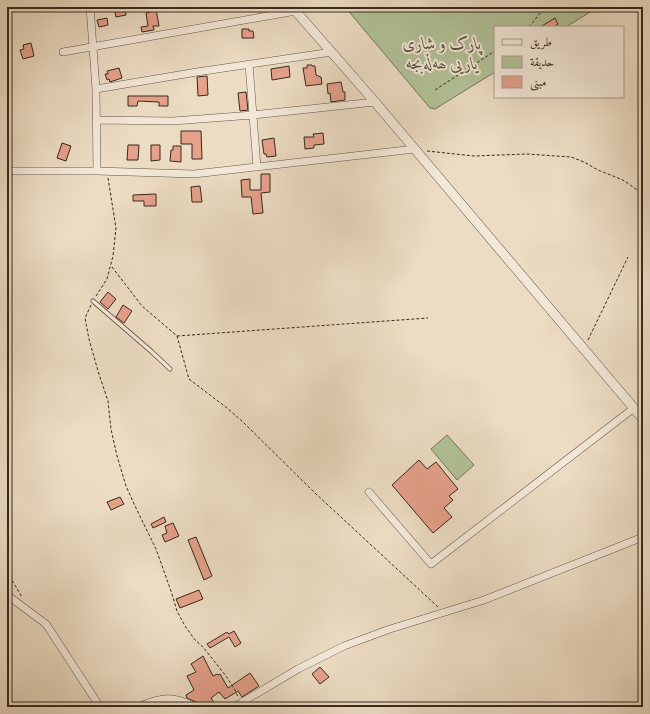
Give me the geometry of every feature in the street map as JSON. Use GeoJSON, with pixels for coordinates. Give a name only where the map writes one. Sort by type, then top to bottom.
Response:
{"type":"FeatureCollection","features":[{"type":"Feature","properties":{"kind":"street"},"geometry":{"type":"LineString","coordinates":[[90,7],[96,89],[97,171]]}},
{"type":"Feature","properties":{"kind":"street"},"geometry":{"type":"LineString","coordinates":[[63,52],[294,9],[375,102],[643,419]]}},
{"type":"Feature","properties":{"kind":"street"},"geometry":{"type":"LineString","coordinates":[[96,89],[332,52]]}},
{"type":"Feature","properties":{"kind":"street"},"geometry":{"type":"LineString","coordinates":[[249,64],[257,167]]}},
{"type":"Feature","properties":{"kind":"street"},"geometry":{"type":"LineString","coordinates":[[97,120],[173,121],[253,115],[375,102]]}},
{"type":"Feature","properties":{"kind":"street"},"geometry":{"type":"LineString","coordinates":[[7,171],[107,171],[194,174],[415,149]]}},
{"type":"Feature","properties":{"kind":"street"},"geometry":{"type":"LineString","coordinates":[[369,492],[431,564],[634,408]]}},
{"type":"Feature","properties":{"kind":"street"},"geometry":{"type":"LineString","coordinates":[[234,707],[298,669],[344,646],[390,629],[484,600],[643,537]]}},
{"type":"Feature","properties":{"kind":"street"},"geometry":{"type":"LineString","coordinates":[[7,595],[46,624],[100,707]]}},
{"type":"Feature","properties":{"kind":"street"},"geometry":{"type":"LineString","coordinates":[[138,707],[159,699],[169,698],[184,701],[196,707]]}},
{"type":"Feature","properties":{"kind":"lane"},"geometry":{"type":"LineString","coordinates":[[93,301],[170,369]]}},
{"type":"Feature","properties":{"kind":"path"},"geometry":{"type":"LineString","coordinates":[[530,26],[545,7]]}},
{"type":"Feature","properties":{"kind":"path"},"geometry":{"type":"LineString","coordinates":[[435,90],[494,52]]}},
{"type":"Feature","properties":{"kind":"path"},"geometry":{"type":"LineString","coordinates":[[415,149],[436,153],[474,156],[527,154],[571,157],[623,180],[643,194]]}},
{"type":"Feature","properties":{"kind":"path"},"geometry":{"type":"LineString","coordinates":[[107,171],[116,228],[113,256],[107,279],[93,301],[85,318],[89,339],[108,401],[111,429],[117,456],[126,486],[156,549],[177,611],[195,640],[203,647],[226,676],[238,698]]}},
{"type":"Feature","properties":{"kind":"path"},"geometry":{"type":"LineString","coordinates":[[583,349],[628,257]]}},
{"type":"Feature","properties":{"kind":"path"},"geometry":{"type":"LineString","coordinates":[[111,266],[142,306],[177,336],[189,379],[244,423],[315,494],[444,613]]}},
{"type":"Feature","properties":{"kind":"path"},"geometry":{"type":"LineString","coordinates":[[177,336],[428,318]]}},
{"type":"Feature","properties":{"kind":"path"},"geometry":{"type":"LineString","coordinates":[[7,572],[24,601]]}},
{"type":"Feature","properties":{"kind":"green space","name":"پارک و شاری یاریی ھەڵەبجە"},"geometry":{"type":"Polygon","coordinates":[[[345,7],[598,7],[568,26],[494,26],[494,73],[435,109],[430,108],[345,7]]]}},
{"type":"Feature","properties":{"kind":"green space"},"geometry":{"type":"Polygon","coordinates":[[[447,435],[474,465],[457,480],[431,449],[447,435]]]}},
{"type":"Feature","properties":{"kind":"building"},"geometry":{"type":"Polygon","coordinates":[[[114,7],[125,7],[126,15],[116,17],[114,7]]]}},
{"type":"Feature","properties":{"kind":"building"},"geometry":{"type":"Polygon","coordinates":[[[156,9],[159,26],[153,26],[154,30],[142,32],[141,27],[148,26],[146,13],[150,12],[150,10],[156,9]]]}},
{"type":"Feature","properties":{"kind":"building"},"geometry":{"type":"Polygon","coordinates":[[[107,18],[108,25],[99,27],[97,20],[107,18]]]}},
{"type":"Feature","properties":{"kind":"building"},"geometry":{"type":"Polygon","coordinates":[[[555,18],[558,24],[555,26],[542,26],[555,18]]]}},
{"type":"Feature","properties":{"kind":"building"},"geometry":{"type":"Polygon","coordinates":[[[242,29],[249,29],[249,31],[253,31],[254,38],[242,38],[242,29]]]}},
{"type":"Feature","properties":{"kind":"building"},"geometry":{"type":"Polygon","coordinates":[[[31,43],[34,56],[23,59],[20,50],[24,49],[23,45],[31,43]]]}},
{"type":"Feature","properties":{"kind":"building"},"geometry":{"type":"Polygon","coordinates":[[[307,65],[315,66],[316,75],[321,77],[322,84],[306,86],[303,68],[307,68],[307,65]]]}},
{"type":"Feature","properties":{"kind":"building"},"geometry":{"type":"Polygon","coordinates":[[[289,66],[290,77],[272,80],[271,69],[289,66]]]}},
{"type":"Feature","properties":{"kind":"building"},"geometry":{"type":"Polygon","coordinates":[[[119,68],[122,78],[110,82],[109,79],[107,80],[105,74],[108,74],[107,71],[119,68]]]}},
{"type":"Feature","properties":{"kind":"building"},"geometry":{"type":"Polygon","coordinates":[[[207,76],[208,95],[198,96],[197,77],[207,76]]]}},
{"type":"Feature","properties":{"kind":"building"},"geometry":{"type":"Polygon","coordinates":[[[341,82],[343,92],[345,92],[345,100],[331,102],[327,84],[341,82]]]}},
{"type":"Feature","properties":{"kind":"building"},"geometry":{"type":"Polygon","coordinates":[[[246,92],[248,110],[240,111],[238,93],[246,92]]]}},
{"type":"Feature","properties":{"kind":"building"},"geometry":{"type":"Polygon","coordinates":[[[128,96],[168,96],[168,106],[159,106],[159,102],[138,101],[137,106],[128,106],[128,96]]]}},
{"type":"Feature","properties":{"kind":"building"},"geometry":{"type":"Polygon","coordinates":[[[181,131],[201,131],[202,159],[192,159],[192,144],[181,144],[181,131]]]}},
{"type":"Feature","properties":{"kind":"building"},"geometry":{"type":"Polygon","coordinates":[[[323,133],[324,144],[314,145],[314,148],[305,149],[304,137],[314,137],[313,134],[323,133]]]}},
{"type":"Feature","properties":{"kind":"building"},"geometry":{"type":"Polygon","coordinates":[[[274,138],[276,156],[267,157],[266,154],[264,154],[262,140],[274,138]]]}},
{"type":"Feature","properties":{"kind":"building"},"geometry":{"type":"Polygon","coordinates":[[[62,143],[71,146],[66,161],[57,158],[62,143]]]}},
{"type":"Feature","properties":{"kind":"building"},"geometry":{"type":"Polygon","coordinates":[[[128,145],[139,145],[138,160],[127,160],[128,145]]]}},
{"type":"Feature","properties":{"kind":"building"},"geometry":{"type":"Polygon","coordinates":[[[151,145],[160,145],[160,160],[151,161],[151,145]]]}},
{"type":"Feature","properties":{"kind":"building"},"geometry":{"type":"Polygon","coordinates":[[[173,146],[181,146],[181,162],[170,161],[173,146]]]}},
{"type":"Feature","properties":{"kind":"building"},"geometry":{"type":"Polygon","coordinates":[[[261,174],[270,174],[270,192],[261,193],[263,213],[253,214],[251,197],[242,197],[241,180],[250,179],[250,190],[261,190],[261,174]]]}},
{"type":"Feature","properties":{"kind":"building"},"geometry":{"type":"Polygon","coordinates":[[[200,186],[202,202],[192,202],[191,187],[200,186]]]}},
{"type":"Feature","properties":{"kind":"building"},"geometry":{"type":"Polygon","coordinates":[[[156,194],[156,206],[144,206],[144,201],[133,201],[133,195],[156,194]]]}},
{"type":"Feature","properties":{"kind":"building"},"geometry":{"type":"Polygon","coordinates":[[[108,292],[116,299],[108,309],[100,302],[108,292]]]}},
{"type":"Feature","properties":{"kind":"building"},"geometry":{"type":"Polygon","coordinates":[[[123,305],[132,311],[124,323],[116,317],[123,305]]]}},
{"type":"Feature","properties":{"kind":"building"},"geometry":{"type":"Polygon","coordinates":[[[419,460],[427,469],[436,462],[458,489],[449,496],[453,500],[444,508],[452,517],[433,533],[392,485],[419,460]]]}},
{"type":"Feature","properties":{"kind":"building"},"geometry":{"type":"Polygon","coordinates":[[[120,497],[124,504],[111,510],[107,502],[120,497]]]}},
{"type":"Feature","properties":{"kind":"building"},"geometry":{"type":"Polygon","coordinates":[[[164,517],[166,522],[153,528],[151,524],[164,517]]]}},
{"type":"Feature","properties":{"kind":"building"},"geometry":{"type":"Polygon","coordinates":[[[173,523],[179,536],[165,542],[162,535],[167,533],[165,526],[173,523]]]}},
{"type":"Feature","properties":{"kind":"building"},"geometry":{"type":"Polygon","coordinates":[[[196,537],[212,576],[204,580],[188,540],[196,537]]]}},
{"type":"Feature","properties":{"kind":"building"},"geometry":{"type":"Polygon","coordinates":[[[199,590],[203,599],[180,608],[176,599],[199,590]]]}},
{"type":"Feature","properties":{"kind":"building"},"geometry":{"type":"Polygon","coordinates":[[[234,631],[241,643],[235,647],[229,637],[210,648],[207,644],[227,632],[229,634],[234,631]]]}},
{"type":"Feature","properties":{"kind":"building"},"geometry":{"type":"Polygon","coordinates":[[[203,656],[213,676],[220,674],[228,688],[250,673],[259,686],[242,697],[238,691],[225,699],[219,692],[211,698],[217,707],[201,707],[198,703],[187,698],[186,695],[194,690],[187,676],[196,672],[191,664],[203,656]]]}},
{"type":"Feature","properties":{"kind":"building"},"geometry":{"type":"Polygon","coordinates":[[[320,667],[329,677],[320,684],[312,674],[320,667]]]}}]}
